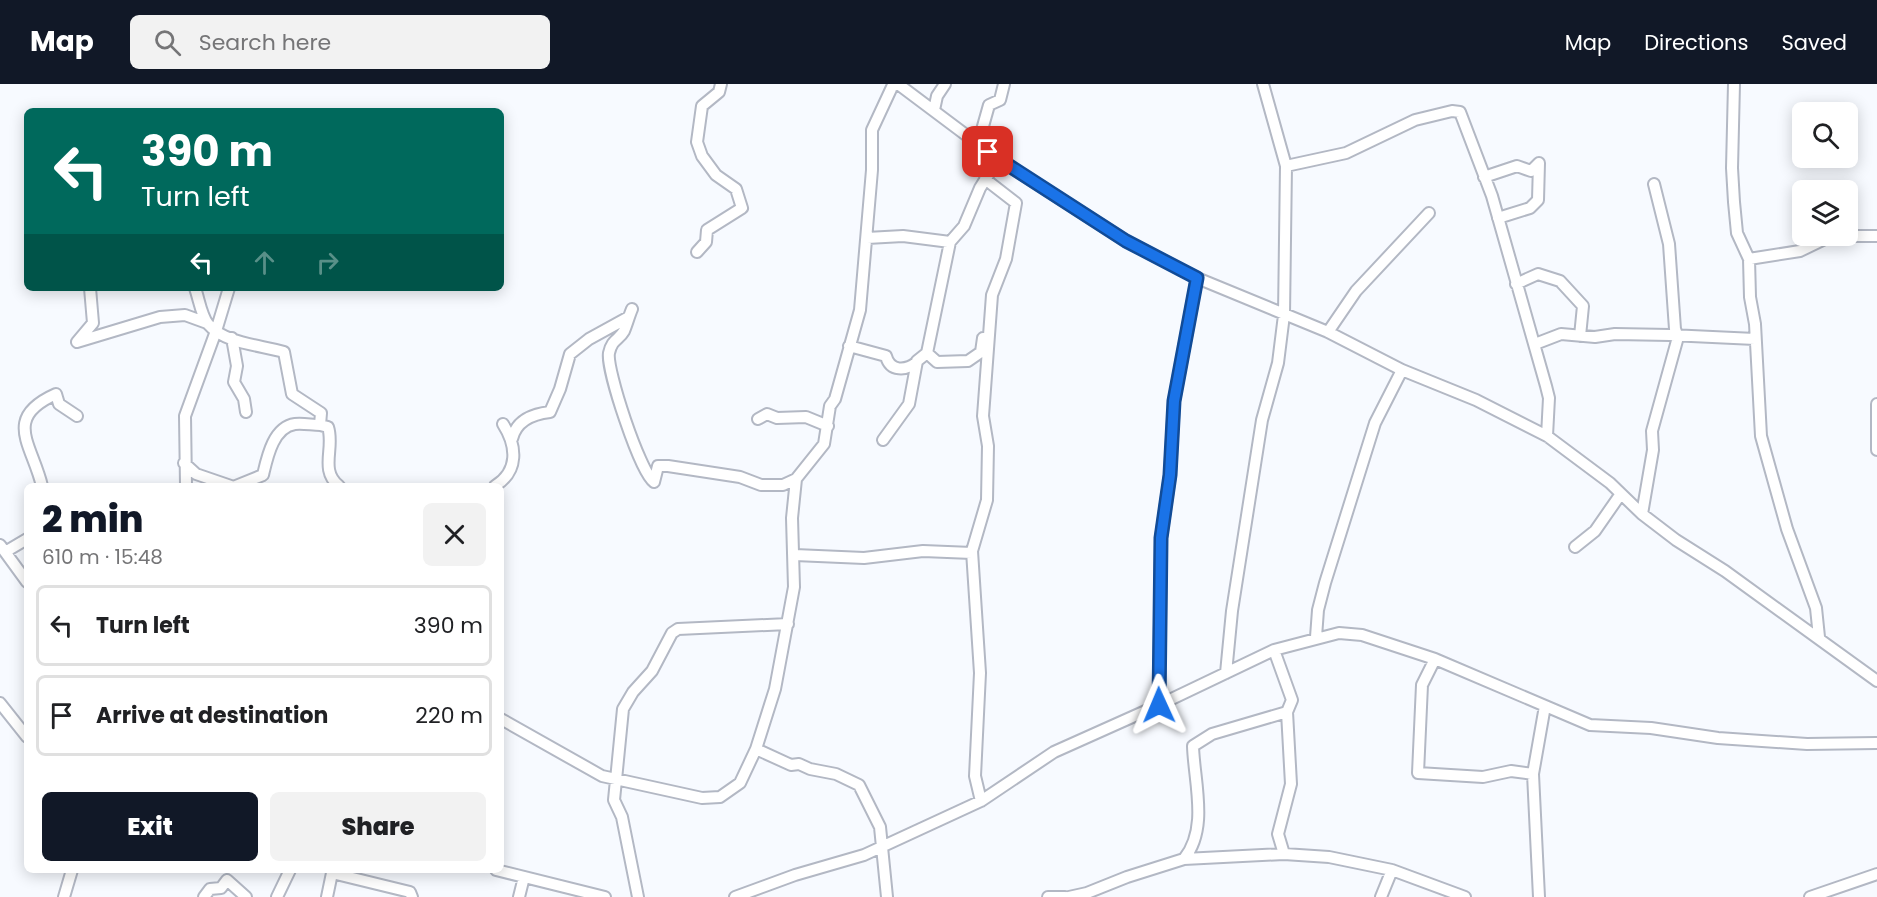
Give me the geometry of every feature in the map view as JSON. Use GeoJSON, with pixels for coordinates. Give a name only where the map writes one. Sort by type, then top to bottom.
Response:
{"type":"FeatureCollection","features":[{"type":"Feature","properties":{"kind":"street"},"geometry":{"type":"LineString","coordinates":[[697,252],[706,242],[707,230],[742,208],[736,189],[716,175],[702,156],[697,142],[702,106],[719,92],[721,84]]}},
{"type":"Feature","properties":{"kind":"street"},"geometry":{"type":"LineString","coordinates":[[499,483],[508,476],[514,460],[512,439],[514,430],[524,420],[550,412],[560,389],[570,354],[589,339],[631,313],[623,334],[613,340],[608,369],[648,478],[654,482],[658,466],[668,466],[740,477],[761,485],[783,484],[796,479],[824,444],[830,406],[835,399],[863,293],[872,130],[892,87],[898,84],[998,159],[1126,241],[1197,278],[1328,332],[1402,370],[1476,400],[1547,436],[1603,477],[1642,514],[1676,540],[1820,637],[1877,681]]}},
{"type":"Feature","properties":{"kind":"street"},"geometry":{"type":"LineString","coordinates":[[934,110],[937,96],[945,84]]}},
{"type":"Feature","properties":{"kind":"street"},"geometry":{"type":"LineString","coordinates":[[978,144],[989,105],[1000,100],[1004,84]]}},
{"type":"Feature","properties":{"kind":"street"},"geometry":{"type":"LineString","coordinates":[[1226,673],[1232,612],[1258,443],[1278,363],[1284,315],[1286,166],[1263,84]]}},
{"type":"Feature","properties":{"kind":"street"},"geometry":{"type":"LineString","coordinates":[[1734,84],[1732,168],[1734,202],[1737,233],[1749,259],[1761,436],[1787,529],[1816,608],[1820,637]]}},
{"type":"Feature","properties":{"kind":"street"},"geometry":{"type":"LineString","coordinates":[[1286,166],[1346,153],[1415,120],[1452,111],[1460,112],[1498,218],[1550,398],[1547,436]]}},
{"type":"Feature","properties":{"kind":"street"},"geometry":{"type":"LineString","coordinates":[[927,353],[950,242],[964,226],[985,179],[998,159]]}},
{"type":"Feature","properties":{"kind":"street"},"geometry":{"type":"LineString","coordinates":[[1484,177],[1517,166],[1531,171],[1539,164],[1538,200],[1530,208],[1498,218]]}},
{"type":"Feature","properties":{"kind":"street"},"geometry":{"type":"LineString","coordinates":[[927,353],[937,362],[951,364],[968,361],[981,352],[986,314],[1006,259],[1016,203],[1008,194],[985,179]]}},
{"type":"Feature","properties":{"kind":"street"},"geometry":{"type":"LineString","coordinates":[[1642,514],[1653,450],[1652,431],[1678,337],[1675,329],[1669,244],[1654,184]]}},
{"type":"Feature","properties":{"kind":"street"},"geometry":{"type":"LineString","coordinates":[[1328,332],[1356,291],[1430,213]]}},
{"type":"Feature","properties":{"kind":"street"},"geometry":{"type":"LineString","coordinates":[[867,238],[903,236],[950,242]]}},
{"type":"Feature","properties":{"kind":"street"},"geometry":{"type":"LineString","coordinates":[[1749,259],[1800,251],[1832,236],[1877,236]]}},
{"type":"Feature","properties":{"kind":"street"},"geometry":{"type":"LineString","coordinates":[[1516,284],[1539,274],[1560,281],[1583,306],[1580,336]]}},
{"type":"Feature","properties":{"kind":"street"},"geometry":{"type":"LineString","coordinates":[[1159,705],[1161,538],[1170,475],[1174,401],[1197,278]]}},
{"type":"Feature","properties":{"kind":"street"},"geometry":{"type":"LineString","coordinates":[[90,291],[93,323],[77,342],[160,317],[184,315],[207,323],[216,331],[232,338],[284,352],[292,394],[321,413],[320,425]]}},
{"type":"Feature","properties":{"kind":"street"},"geometry":{"type":"LineString","coordinates":[[196,291],[207,323]]}},
{"type":"Feature","properties":{"kind":"street"},"geometry":{"type":"LineString","coordinates":[[186,483],[185,416],[216,331],[227,291]]}},
{"type":"Feature","properties":{"kind":"street"},"geometry":{"type":"LineString","coordinates":[[981,801],[975,777],[980,673],[972,553],[976,532],[987,500],[988,446],[983,416],[992,295]]}},
{"type":"Feature","properties":{"kind":"street"},"geometry":{"type":"LineString","coordinates":[[1534,344],[1556,335],[1603,337],[1615,334],[1755,339]]}},
{"type":"Feature","properties":{"kind":"street"},"geometry":{"type":"LineString","coordinates":[[232,338],[237,366],[234,382],[244,399],[246,412]]}},
{"type":"Feature","properties":{"kind":"street"},"geometry":{"type":"LineString","coordinates":[[849,346],[886,356],[890,365],[899,368],[906,369],[917,362]]}},
{"type":"Feature","properties":{"kind":"street"},"geometry":{"type":"LineString","coordinates":[[883,440],[909,404],[917,362],[922,354],[927,353]]}},
{"type":"Feature","properties":{"kind":"street"},"geometry":{"type":"LineString","coordinates":[[1316,637],[1318,609],[1325,583],[1375,423],[1402,370]]}},
{"type":"Feature","properties":{"kind":"street"},"geometry":{"type":"LineString","coordinates":[[41,483],[36,463],[23,432],[24,422],[39,402],[56,394],[59,404],[77,416]]}},
{"type":"Feature","properties":{"kind":"street"},"geometry":{"type":"LineString","coordinates":[[1877,404],[1877,450]]}},
{"type":"Feature","properties":{"kind":"street"},"geometry":{"type":"LineString","coordinates":[[758,419],[767,414],[777,418],[806,417],[828,426]]}},
{"type":"Feature","properties":{"kind":"street"},"geometry":{"type":"LineString","coordinates":[[244,483],[263,476],[270,446],[284,430],[293,424],[320,425],[328,428],[330,434],[328,469],[337,483]]}},
{"type":"Feature","properties":{"kind":"street"},"geometry":{"type":"LineString","coordinates":[[503,424],[512,439]]}},
{"type":"Feature","properties":{"kind":"street"},"geometry":{"type":"LineString","coordinates":[[184,463],[196,474],[222,483]]}},
{"type":"Feature","properties":{"kind":"street"},"geometry":{"type":"LineString","coordinates":[[504,721],[602,776],[702,798],[720,797],[740,783],[756,749],[775,689],[788,624],[795,575],[792,518],[796,479]]}},
{"type":"Feature","properties":{"kind":"street"},"geometry":{"type":"LineString","coordinates":[[1575,547],[1595,531],[1620,495]]}},
{"type":"Feature","properties":{"kind":"street"},"geometry":{"type":"LineString","coordinates":[[24,540],[3,549],[24,578]]}},
{"type":"Feature","properties":{"kind":"street"},"geometry":{"type":"LineString","coordinates":[[795,555],[864,558],[922,551],[972,553]]}},
{"type":"Feature","properties":{"kind":"street"},"geometry":{"type":"LineString","coordinates":[[638,897],[622,817],[614,800],[614,778],[618,765],[623,709],[633,692],[652,671],[672,633],[678,629],[788,624]]}},
{"type":"Feature","properties":{"kind":"street"},"geometry":{"type":"LineString","coordinates":[[735,897],[795,875],[864,855],[981,801],[1054,752],[1274,650],[1316,637],[1353,633],[1435,659],[1590,725],[1652,728],[1718,738],[1774,742],[1877,743]]}},
{"type":"Feature","properties":{"kind":"street"},"geometry":{"type":"LineString","coordinates":[[1274,650],[1292,700],[1287,712],[1291,784],[1278,834],[1284,854]]}},
{"type":"Feature","properties":{"kind":"street"},"geometry":{"type":"LineString","coordinates":[[1435,659],[1422,685],[1418,773],[1483,777],[1511,771],[1533,774]]}},
{"type":"Feature","properties":{"kind":"street"},"geometry":{"type":"LineString","coordinates":[[0,703],[24,733]]}},
{"type":"Feature","properties":{"kind":"street"},"geometry":{"type":"LineString","coordinates":[[1539,897],[1533,774],[1545,706]]}},
{"type":"Feature","properties":{"kind":"street"},"geometry":{"type":"LineString","coordinates":[[1184,859],[1193,849],[1199,814],[1193,746],[1212,734],[1287,712]]}},
{"type":"Feature","properties":{"kind":"street"},"geometry":{"type":"LineString","coordinates":[[756,749],[791,765],[799,764],[810,770],[836,774],[859,785],[880,827],[887,897]]}},
{"type":"Feature","properties":{"kind":"street"},"geometry":{"type":"LineString","coordinates":[[1193,849],[1200,859]]}},
{"type":"Feature","properties":{"kind":"street"},"geometry":{"type":"LineString","coordinates":[[1048,897],[1067,897],[1087,893],[1127,877],[1184,859],[1284,854],[1329,857],[1392,870],[1464,897]]}},
{"type":"Feature","properties":{"kind":"street"},"geometry":{"type":"LineString","coordinates":[[1381,897],[1392,870]]}},
{"type":"Feature","properties":{"kind":"street"},"geometry":{"type":"LineString","coordinates":[[504,872],[605,897]]}},
{"type":"Feature","properties":{"kind":"street"},"geometry":{"type":"LineString","coordinates":[[64,897],[71,873]]}},
{"type":"Feature","properties":{"kind":"street"},"geometry":{"type":"LineString","coordinates":[[277,897],[289,873]]}},
{"type":"Feature","properties":{"kind":"street"},"geometry":{"type":"LineString","coordinates":[[327,897],[332,873],[410,892],[412,897]]}},
{"type":"Feature","properties":{"kind":"street"},"geometry":{"type":"LineString","coordinates":[[1810,897],[1877,874]]}},
{"type":"Feature","properties":{"kind":"street"},"geometry":{"type":"LineString","coordinates":[[519,897],[525,877]]}},
{"type":"Feature","properties":{"kind":"street"},"geometry":{"type":"LineString","coordinates":[[204,897],[210,888],[221,888],[227,880],[246,897]]}},
{"type":"Feature","properties":{"kind":"route"},"geometry":{"type":"LineString","coordinates":[[988,152],[1038,182],[1126,241],[1197,278],[1174,401],[1170,475],[1161,538],[1159,705]]}}]}
